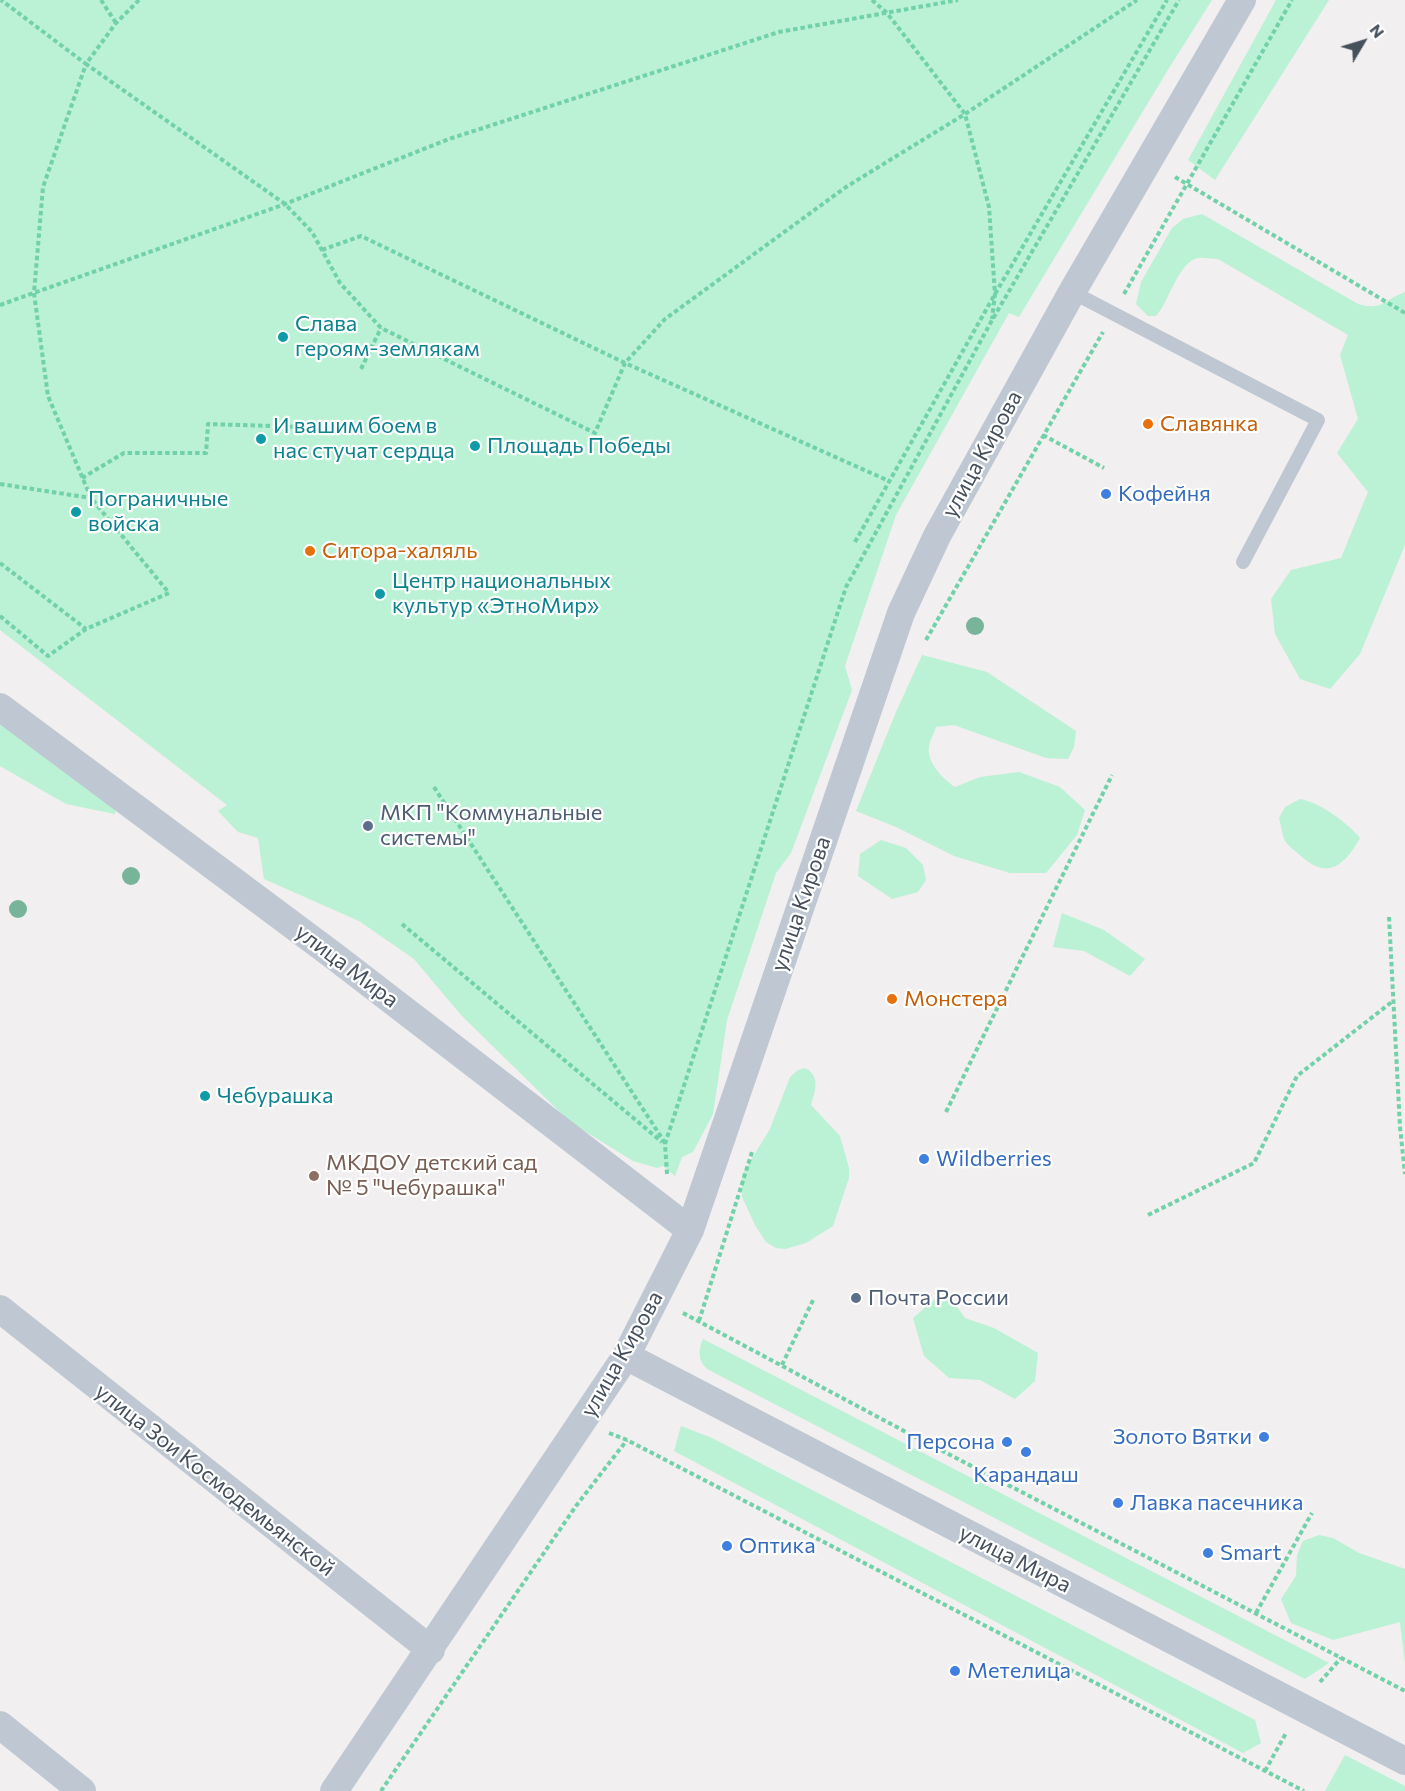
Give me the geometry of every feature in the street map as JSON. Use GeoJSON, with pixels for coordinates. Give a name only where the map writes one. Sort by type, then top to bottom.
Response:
{"type":"FeatureCollection","features":[{"type":"Feature","properties":{"kind":"street","name":"улица Кирова"},"geometry":{"type":"LineString","coordinates":[[334,1791],[431,1650],[626,1356],[690,1230],[901,613],[937,536],[1072,292],[1242,0]]}},
{"type":"Feature","properties":{"kind":"street","name":"улица Мира"},"geometry":{"type":"LineString","coordinates":[[0,708],[334,956],[690,1230]]}},
{"type":"Feature","properties":{"kind":"street","name":"улица Зои Космодемьянской"},"geometry":{"type":"LineString","coordinates":[[0,1309],[431,1650]]}},
{"type":"Feature","properties":{"kind":"street","name":"улица Мира"},"geometry":{"type":"LineString","coordinates":[[626,1356],[1405,1761]]}},
{"type":"Feature","properties":{"kind":"street"},"geometry":{"type":"LineString","coordinates":[[0,1725],[82,1791]]}},
{"type":"Feature","properties":{"kind":"lane"},"geometry":{"type":"LineString","coordinates":[[1072,292],[1317,420],[1243,562]]}},
{"type":"Feature","properties":{"kind":"path"},"geometry":{"type":"LineString","coordinates":[[1,0],[86,64],[285,204],[312,232],[340,283],[381,328],[595,433],[625,363],[665,319],[846,187],[965,114],[1137,0]]}},
{"type":"Feature","properties":{"kind":"path"},"geometry":{"type":"LineString","coordinates":[[101,0],[116,23]]}},
{"type":"Feature","properties":{"kind":"path"},"geometry":{"type":"LineString","coordinates":[[0,616],[48,656],[86,629],[169,593],[91,498],[48,396],[34,293],[43,188],[86,64],[116,23],[139,0]]}},
{"type":"Feature","properties":{"kind":"path"},"geometry":{"type":"LineString","coordinates":[[872,0],[887,13],[965,114],[989,207],[995,294],[991,322]]}},
{"type":"Feature","properties":{"kind":"path"},"geometry":{"type":"LineString","coordinates":[[0,305],[285,204],[449,139],[767,36],[958,0]]}},
{"type":"Feature","properties":{"kind":"path"},"geometry":{"type":"LineString","coordinates":[[855,542],[995,294],[1167,0]]}},
{"type":"Feature","properties":{"kind":"path"},"geometry":{"type":"LineString","coordinates":[[665,1144],[846,587],[991,322],[1179,0]]}},
{"type":"Feature","properties":{"kind":"path"},"geometry":{"type":"LineString","coordinates":[[926,640],[1292,0]]}},
{"type":"Feature","properties":{"kind":"path"},"geometry":{"type":"LineString","coordinates":[[1148,161],[1405,313]]}},
{"type":"Feature","properties":{"kind":"path"},"geometry":{"type":"LineString","coordinates":[[322,250],[361,236],[625,363],[889,482]]}},
{"type":"Feature","properties":{"kind":"path"},"geometry":{"type":"LineString","coordinates":[[361,369],[381,328]]}},
{"type":"Feature","properties":{"kind":"path"},"geometry":{"type":"LineString","coordinates":[[82,477],[124,453],[206,453],[208,424],[335,428]]}},
{"type":"Feature","properties":{"kind":"path"},"geometry":{"type":"LineString","coordinates":[[1043,435],[1104,468]]}},
{"type":"Feature","properties":{"kind":"path"},"geometry":{"type":"LineString","coordinates":[[0,484],[91,498]]}},
{"type":"Feature","properties":{"kind":"path"},"geometry":{"type":"LineString","coordinates":[[0,563],[86,629]]}},
{"type":"Feature","properties":{"kind":"path"},"geometry":{"type":"LineString","coordinates":[[946,1112],[1112,775]]}},
{"type":"Feature","properties":{"kind":"path"},"geometry":{"type":"LineString","coordinates":[[434,787],[665,1144]]}},
{"type":"Feature","properties":{"kind":"path"},"geometry":{"type":"LineString","coordinates":[[1389,917],[1400,1127],[1405,1174]]}},
{"type":"Feature","properties":{"kind":"path"},"geometry":{"type":"LineString","coordinates":[[402,924],[665,1144]]}},
{"type":"Feature","properties":{"kind":"path"},"geometry":{"type":"LineString","coordinates":[[1148,1215],[1254,1163],[1297,1076],[1393,1001]]}},
{"type":"Feature","properties":{"kind":"path"},"geometry":{"type":"LineString","coordinates":[[699,1321],[754,1146]]}},
{"type":"Feature","properties":{"kind":"path"},"geometry":{"type":"LineString","coordinates":[[782,1365],[814,1298]]}},
{"type":"Feature","properties":{"kind":"path"},"geometry":{"type":"LineString","coordinates":[[583,1423],[627,1440],[1304,1791]]}},
{"type":"Feature","properties":{"kind":"path"},"geometry":{"type":"LineString","coordinates":[[381,1791],[576,1506],[627,1440]]}},
{"type":"Feature","properties":{"kind":"path"},"geometry":{"type":"LineString","coordinates":[[1256,1613],[1312,1513]]}},
{"type":"Feature","properties":{"kind":"green space"},"geometry":{"type":"Polygon","coordinates":[[[0,0],[1212,0],[1019,317],[1009,313],[896,515],[845,666],[852,690],[791,853],[776,873],[727,1020],[713,1114],[693,1152],[682,1157],[675,1176],[663,1166],[657,1168],[633,1161],[570,1122],[461,1015],[414,959],[359,921],[264,879],[258,838],[238,832],[218,811],[227,805],[0,630],[0,0]]]}},
{"type":"Feature","properties":{"kind":"green space"},"geometry":{"type":"Polygon","coordinates":[[[1276,0],[1329,0],[1215,180],[1188,160],[1276,0]]]}},
{"type":"Feature","properties":{"kind":"green space"},"geometry":{"type":"Polygon","coordinates":[[[1202,214],[1358,304],[1373,306],[1383,304],[1405,292],[1405,545],[1360,654],[1330,689],[1300,679],[1275,634],[1271,599],[1291,570],[1341,558],[1368,492],[1337,453],[1358,419],[1340,355],[1348,335],[1218,259],[1198,258],[1191,261],[1179,274],[1161,310],[1156,316],[1148,316],[1136,304],[1141,282],[1172,228],[1183,219],[1202,214]]]}},
{"type":"Feature","properties":{"kind":"green space"},"geometry":{"type":"Polygon","coordinates":[[[922,655],[987,672],[1076,731],[1074,747],[1068,759],[1046,758],[954,725],[936,727],[930,741],[929,752],[933,764],[941,775],[955,787],[980,777],[1019,772],[1060,787],[1085,810],[1077,835],[1046,873],[1010,873],[954,856],[896,827],[856,811],[922,655]]]}},
{"type":"Feature","properties":{"kind":"green space"},"geometry":{"type":"Polygon","coordinates":[[[0,700],[116,784],[115,814],[66,804],[0,766],[0,700]]]}},
{"type":"Feature","properties":{"kind":"green space"},"geometry":{"type":"Polygon","coordinates":[[[1300,799],[1316,804],[1333,814],[1360,838],[1349,855],[1336,866],[1320,868],[1302,857],[1285,841],[1279,818],[1285,807],[1300,799]]]}},
{"type":"Feature","properties":{"kind":"green space"},"geometry":{"type":"Polygon","coordinates":[[[881,840],[906,848],[923,865],[926,880],[918,892],[892,899],[858,876],[860,854],[881,840]]]}},
{"type":"Feature","properties":{"kind":"green space"},"geometry":{"type":"Polygon","coordinates":[[[1062,913],[1104,930],[1145,959],[1130,976],[1084,951],[1053,947],[1062,913]]]}},
{"type":"Feature","properties":{"kind":"green space"},"geometry":{"type":"Polygon","coordinates":[[[805,1068],[813,1075],[816,1084],[811,1105],[840,1136],[849,1168],[849,1178],[833,1226],[806,1243],[785,1249],[776,1248],[766,1242],[755,1225],[742,1197],[742,1175],[770,1129],[790,1077],[798,1070],[805,1068]]]}},
{"type":"Feature","properties":{"kind":"green space"},"geometry":{"type":"Polygon","coordinates":[[[950,1297],[965,1318],[994,1328],[1038,1353],[1035,1381],[1015,1399],[980,1380],[949,1378],[924,1356],[913,1318],[935,1299],[950,1297]]]}},
{"type":"Feature","properties":{"kind":"green space"},"geometry":{"type":"Polygon","coordinates":[[[703,1339],[1329,1663],[1305,1679],[707,1369],[700,1355],[703,1339]]]}},
{"type":"Feature","properties":{"kind":"green space"},"geometry":{"type":"Polygon","coordinates":[[[681,1426],[712,1438],[1255,1720],[1261,1743],[1243,1753],[674,1451],[681,1426]]]}},
{"type":"Feature","properties":{"kind":"green space"},"geometry":{"type":"Polygon","coordinates":[[[1319,1535],[1333,1538],[1359,1553],[1405,1569],[1405,1663],[1400,1622],[1333,1640],[1291,1623],[1281,1599],[1296,1576],[1297,1555],[1303,1541],[1319,1535]]]}},
{"type":"Feature","properties":{"kind":"green space"},"geometry":{"type":"Polygon","coordinates":[[[1345,1755],[1405,1786],[1405,1791],[1325,1791],[1345,1755]]]}},
{"type":"Feature","properties":{"kind":"place","name":"Слава героям-землякам"},"geometry":{"type":"Point","coordinates":[283,337]}},
{"type":"Feature","properties":{"kind":"place","name":"Славянка"},"geometry":{"type":"Point","coordinates":[1148,424]}},
{"type":"Feature","properties":{"kind":"place","name":"И вашим боем в нас стучат сердца"},"geometry":{"type":"Point","coordinates":[261,439]}},
{"type":"Feature","properties":{"kind":"place","name":"Площадь Победы"},"geometry":{"type":"Point","coordinates":[475,446]}},
{"type":"Feature","properties":{"kind":"place","name":"Кофейня"},"geometry":{"type":"Point","coordinates":[1106,494]}},
{"type":"Feature","properties":{"kind":"place","name":"Пограничные войска"},"geometry":{"type":"Point","coordinates":[76,512]}},
{"type":"Feature","properties":{"kind":"place","name":"Ситора-халяль"},"geometry":{"type":"Point","coordinates":[310,551]}},
{"type":"Feature","properties":{"kind":"place","name":"Центр национальных культур «ЭтноМир»"},"geometry":{"type":"Point","coordinates":[380,594]}},
{"type":"Feature","properties":{"kind":"place","name":"МКП \"Коммунальные системы\""},"geometry":{"type":"Point","coordinates":[368,826]}},
{"type":"Feature","properties":{"kind":"place","name":"Монстера"},"geometry":{"type":"Point","coordinates":[892,999]}},
{"type":"Feature","properties":{"kind":"place","name":"Чебурашка"},"geometry":{"type":"Point","coordinates":[205,1096]}},
{"type":"Feature","properties":{"kind":"place","name":"Wildberries"},"geometry":{"type":"Point","coordinates":[924,1159]}},
{"type":"Feature","properties":{"kind":"place","name":"МКДОУ детский сад № 5 \"Чебурашка\""},"geometry":{"type":"Point","coordinates":[314,1176]}},
{"type":"Feature","properties":{"kind":"place","name":"Почта России"},"geometry":{"type":"Point","coordinates":[856,1298]}},
{"type":"Feature","properties":{"kind":"place","name":"Золото Вятки"},"geometry":{"type":"Point","coordinates":[1264,1437]}},
{"type":"Feature","properties":{"kind":"place","name":"Персона"},"geometry":{"type":"Point","coordinates":[1007,1442]}},
{"type":"Feature","properties":{"kind":"place","name":"Карандаш"},"geometry":{"type":"Point","coordinates":[1026,1452]}},
{"type":"Feature","properties":{"kind":"place","name":"Лавка пасечника"},"geometry":{"type":"Point","coordinates":[1118,1503]}},
{"type":"Feature","properties":{"kind":"place","name":"Оптика"},"geometry":{"type":"Point","coordinates":[727,1546]}},
{"type":"Feature","properties":{"kind":"place","name":"Smart"},"geometry":{"type":"Point","coordinates":[1208,1553]}},
{"type":"Feature","properties":{"kind":"place","name":"Метелица"},"geometry":{"type":"Point","coordinates":[955,1671]}}]}
